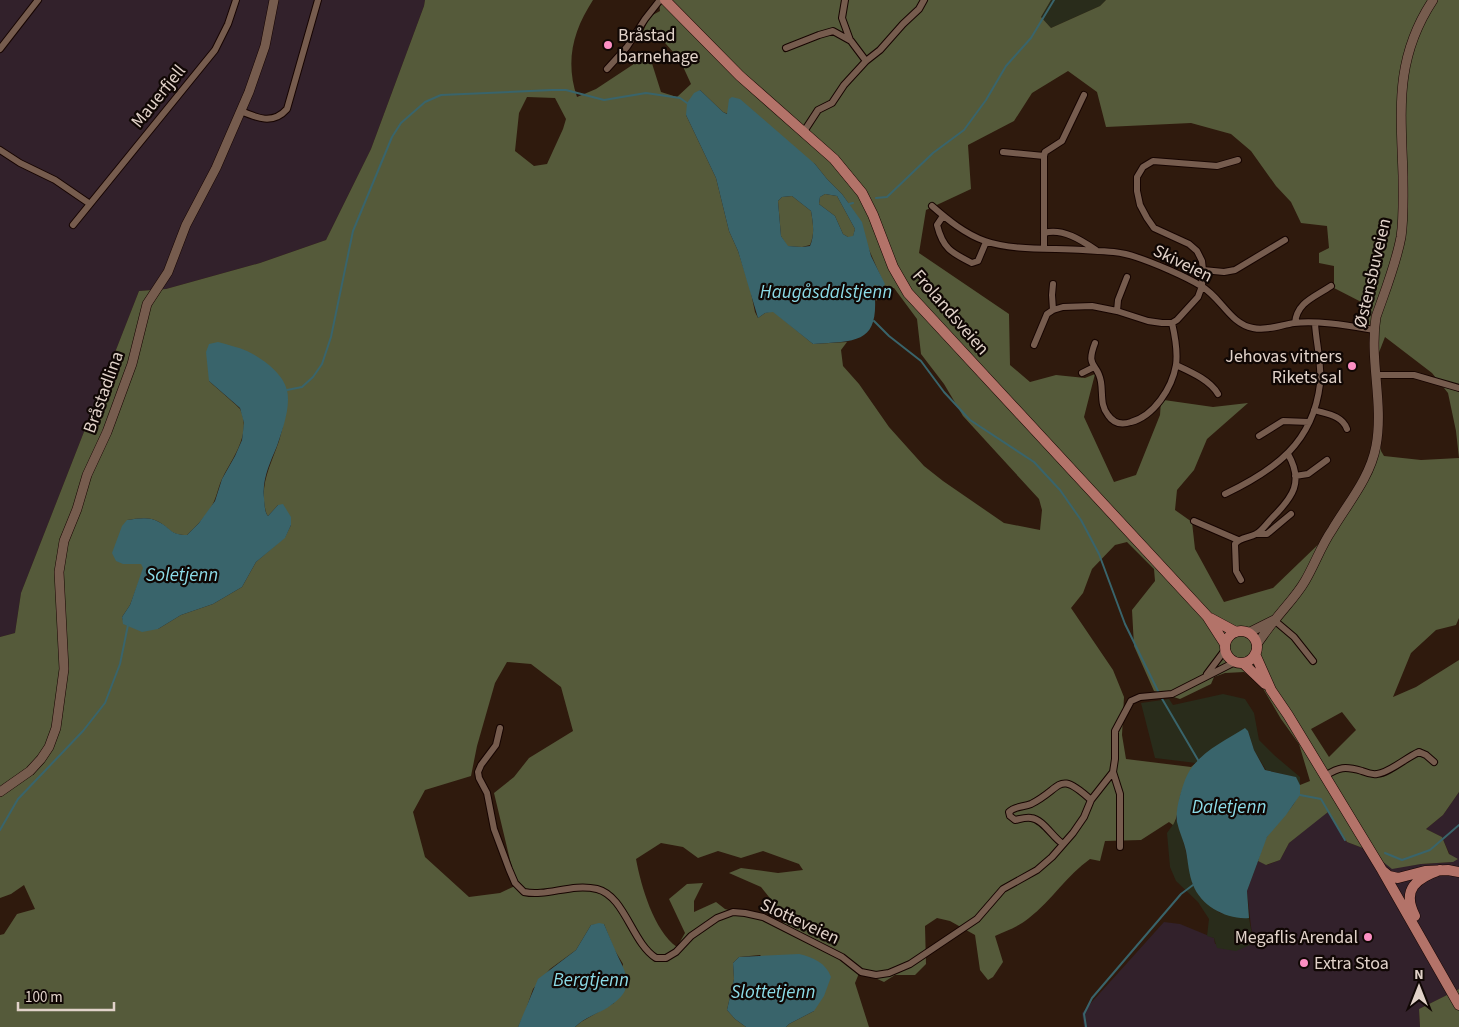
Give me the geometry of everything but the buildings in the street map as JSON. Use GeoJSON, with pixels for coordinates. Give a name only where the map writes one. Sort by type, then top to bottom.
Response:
{"type":"FeatureCollection","features":[{"type":"Feature","properties":{"kind":"main road","name":"Bråstadlina"},"geometry":{"type":"LineString","coordinates":[[0,792],[42,760],[49,747],[58,716],[64,669],[59,572],[64,541],[77,509],[87,476],[107,432],[132,364],[147,304],[168,272],[186,225],[216,168],[260,63],[274,0]]}},
{"type":"Feature","properties":{"kind":"main road","name":"Frolandsveien"},"geometry":{"type":"LineString","coordinates":[[665,0],[740,76],[834,159],[862,193],[873,215],[893,267],[908,293],[1207,616],[1225,647]]}},
{"type":"Feature","properties":{"kind":"main road","name":"Østensbuveien"},"geometry":{"type":"LineString","coordinates":[[1256,649],[1274,620],[1288,605],[1305,581],[1330,532],[1358,491],[1370,468],[1376,447],[1378,406],[1374,330],[1376,317],[1401,236],[1403,184],[1400,116],[1403,71],[1415,32],[1433,0]]}},
{"type":"Feature","properties":{"kind":"main road","name":"Frolandsveien"},"geometry":{"type":"LineString","coordinates":[[1207,616],[1236,632]]}},
{"type":"Feature","properties":{"kind":"main road","name":"Østensbuveien"},"geometry":{"type":"LineString","coordinates":[[1248,633],[1274,620]]}},
{"type":"Feature","properties":{"kind":"main road"},"geometry":{"type":"LineString","coordinates":[[1271,690],[1239,663],[1228,657],[1225,647],[1229,637],[1236,632],[1248,633],[1252,636],[1271,690],[1382,870],[1459,1005]]}},
{"type":"Feature","properties":{"kind":"main road"},"geometry":{"type":"LineString","coordinates":[[1239,663],[1248,662],[1256,649]]}},
{"type":"Feature","properties":{"kind":"main road"},"geometry":{"type":"LineString","coordinates":[[1382,870],[1389,876],[1398,878],[1421,872],[1440,870],[1459,872]]}},
{"type":"Feature","properties":{"kind":"main road"},"geometry":{"type":"LineString","coordinates":[[1426,945],[1425,936],[1410,908],[1409,897],[1414,884],[1423,876],[1440,870]]}},
{"type":"Feature","properties":{"kind":"street"},"geometry":{"type":"LineString","coordinates":[[0,48],[38,0]]}},
{"type":"Feature","properties":{"kind":"street","name":"Mauerfjell"},"geometry":{"type":"LineString","coordinates":[[73,224],[214,50],[228,24],[236,0]]}},
{"type":"Feature","properties":{"kind":"street"},"geometry":{"type":"LineString","coordinates":[[241,111],[266,120],[279,117],[287,109],[318,0]]}},
{"type":"Feature","properties":{"kind":"street"},"geometry":{"type":"LineString","coordinates":[[607,70],[627,47],[660,0]]}},
{"type":"Feature","properties":{"kind":"street"},"geometry":{"type":"LineString","coordinates":[[845,0],[842,18],[851,41],[866,61]]}},
{"type":"Feature","properties":{"kind":"street"},"geometry":{"type":"LineString","coordinates":[[804,133],[818,110],[832,103],[844,85],[919,9],[924,0]]}},
{"type":"Feature","properties":{"kind":"street"},"geometry":{"type":"LineString","coordinates":[[786,48],[833,31],[851,41]]}},
{"type":"Feature","properties":{"kind":"street"},"geometry":{"type":"LineString","coordinates":[[1044,248],[1044,156],[1046,152],[1062,141],[1084,95]]}},
{"type":"Feature","properties":{"kind":"street"},"geometry":{"type":"LineString","coordinates":[[0,150],[20,163],[55,180],[90,204]]}},
{"type":"Feature","properties":{"kind":"street"},"geometry":{"type":"LineString","coordinates":[[1003,152],[1044,156]]}},
{"type":"Feature","properties":{"kind":"street"},"geometry":{"type":"LineString","coordinates":[[1034,345],[1047,314],[1063,307],[1092,306],[1162,323],[1172,323],[1186,312],[1198,297],[1202,286],[1202,261],[1197,251],[1189,244],[1154,228],[1146,218],[1140,205],[1137,177],[1143,167],[1153,161],[1217,166],[1238,160]]}},
{"type":"Feature","properties":{"kind":"street","name":"Skiveien"},"geometry":{"type":"LineString","coordinates":[[932,206],[963,231],[986,242],[1016,248],[1097,250],[1135,256],[1202,286],[1241,324],[1254,329],[1272,328],[1295,323],[1315,323],[1374,330]]}},
{"type":"Feature","properties":{"kind":"street"},"geometry":{"type":"LineString","coordinates":[[943,216],[937,225],[952,253],[975,263],[978,261],[986,242]]}},
{"type":"Feature","properties":{"kind":"street"},"geometry":{"type":"LineString","coordinates":[[1044,233],[1054,230],[1061,232],[1097,250]]}},
{"type":"Feature","properties":{"kind":"street"},"geometry":{"type":"LineString","coordinates":[[1203,270],[1224,272],[1234,270],[1285,240]]}},
{"type":"Feature","properties":{"kind":"street"},"geometry":{"type":"LineString","coordinates":[[1117,311],[1118,300],[1127,276]]}},
{"type":"Feature","properties":{"kind":"street"},"geometry":{"type":"LineString","coordinates":[[1053,284],[1053,310]]}},
{"type":"Feature","properties":{"kind":"street"},"geometry":{"type":"LineString","coordinates":[[1295,323],[1296,312],[1301,306],[1331,286]]}},
{"type":"Feature","properties":{"kind":"street"},"geometry":{"type":"LineString","coordinates":[[1095,343],[1090,356],[1101,381],[1102,404],[1107,415],[1114,422],[1124,425],[1142,420],[1152,411],[1168,388],[1176,365],[1172,323]]}},
{"type":"Feature","properties":{"kind":"street"},"geometry":{"type":"LineString","coordinates":[[1225,494],[1260,475],[1288,454],[1309,422],[1320,384],[1315,323]]}},
{"type":"Feature","properties":{"kind":"street"},"geometry":{"type":"LineString","coordinates":[[1176,365],[1206,381],[1218,394]]}},
{"type":"Feature","properties":{"kind":"street"},"geometry":{"type":"LineString","coordinates":[[1082,373],[1094,366]]}},
{"type":"Feature","properties":{"kind":"street"},"geometry":{"type":"LineString","coordinates":[[1375,375],[1414,375],[1459,388]]}},
{"type":"Feature","properties":{"kind":"street"},"geometry":{"type":"LineString","coordinates":[[1314,410],[1337,417],[1343,421],[1347,429]]}},
{"type":"Feature","properties":{"kind":"street"},"geometry":{"type":"LineString","coordinates":[[1259,436],[1283,421],[1309,422]]}},
{"type":"Feature","properties":{"kind":"street"},"geometry":{"type":"LineString","coordinates":[[1257,534],[1292,496],[1295,476],[1294,466],[1288,454]]}},
{"type":"Feature","properties":{"kind":"street"},"geometry":{"type":"LineString","coordinates":[[1295,476],[1308,474],[1327,460]]}},
{"type":"Feature","properties":{"kind":"street"},"geometry":{"type":"LineString","coordinates":[[1194,521],[1238,540],[1257,534],[1267,534],[1291,514]]}},
{"type":"Feature","properties":{"kind":"street"},"geometry":{"type":"LineString","coordinates":[[1238,540],[1235,544],[1236,571],[1241,580]]}},
{"type":"Feature","properties":{"kind":"street"},"geometry":{"type":"LineString","coordinates":[[1274,620],[1294,637],[1313,661]]}},
{"type":"Feature","properties":{"kind":"street"},"geometry":{"type":"LineString","coordinates":[[1204,677],[1225,647]]}},
{"type":"Feature","properties":{"kind":"street"},"geometry":{"type":"LineString","coordinates":[[1120,847],[1120,794],[1113,772],[1115,731],[1132,700],[1140,697],[1172,694],[1204,677],[1239,663]]}},
{"type":"Feature","properties":{"kind":"street","name":"Slotteveien"},"geometry":{"type":"LineString","coordinates":[[500,728],[496,745],[478,772],[486,793],[494,829],[509,869],[518,888],[524,892],[536,894],[585,887],[601,890],[613,900],[646,950],[656,958],[666,958],[691,936],[717,918],[733,912],[763,917],[842,957],[861,972],[876,975],[889,973],[910,964],[977,919],[1003,889],[1037,870],[1063,844],[1084,817],[1091,800],[1113,772]]}},
{"type":"Feature","properties":{"kind":"street"},"geometry":{"type":"LineString","coordinates":[[1325,776],[1337,768],[1348,768],[1371,775],[1380,774],[1420,752],[1434,762]]}},
{"type":"Feature","properties":{"kind":"street"},"geometry":{"type":"LineString","coordinates":[[1063,844],[1056,840],[1035,818],[1029,817],[1014,820],[1009,812],[1012,809],[1031,804],[1060,785],[1068,783],[1075,786],[1091,800]]}},
{"type":"Feature","properties":{"kind":"shaded area"},"geometry":{"type":"Polygon","coordinates":[[[0,0],[425,0],[371,149],[326,240],[260,263],[166,289],[139,291],[21,593],[15,633],[0,637],[0,0]]]}},
{"type":"Feature","properties":{"kind":"shaded area"},"geometry":{"type":"Polygon","coordinates":[[[1459,792],[1459,989],[1419,1009],[1420,1027],[1084,1027],[1082,1013],[1164,922],[1180,924],[1214,938],[1215,944],[1252,935],[1247,891],[1258,861],[1267,865],[1280,860],[1289,843],[1328,811],[1347,842],[1368,850],[1392,868],[1453,862],[1442,837],[1426,829],[1443,815],[1459,792]]]}},
{"type":"Feature","properties":{"kind":"green space"},"geometry":{"type":"Polygon","coordinates":[[[425,0],[593,0],[580,23],[573,47],[573,84],[577,97],[596,89],[649,54],[661,92],[677,97],[691,84],[680,60],[659,36],[643,32],[649,17],[660,11],[659,0],[1051,0],[1041,17],[1051,28],[1100,6],[1106,0],[1459,0],[1459,458],[1459,618],[1456,625],[1436,630],[1411,653],[1393,697],[1416,687],[1459,660],[1459,792],[1443,815],[1426,829],[1442,837],[1449,854],[1458,859],[1453,862],[1421,864],[1392,869],[1368,850],[1347,842],[1328,812],[1289,843],[1280,860],[1266,865],[1258,861],[1266,838],[1292,807],[1299,793],[1300,785],[1310,781],[1299,744],[1281,719],[1261,685],[1244,672],[1225,673],[1214,677],[1211,684],[1180,699],[1154,691],[1134,646],[1132,610],[1155,581],[1154,569],[1127,542],[1115,545],[1092,569],[1083,593],[1071,608],[1113,670],[1124,697],[1122,735],[1126,759],[1191,767],[1196,763],[1183,788],[1173,825],[1169,822],[1141,840],[1105,841],[1100,861],[1090,859],[1074,872],[1029,918],[995,936],[1003,962],[993,977],[988,980],[980,970],[975,935],[950,921],[937,918],[925,926],[926,964],[915,975],[895,975],[884,982],[860,971],[855,983],[869,1027],[786,1027],[814,1011],[760,955],[739,957],[733,963],[734,979],[727,1010],[746,1027],[575,1027],[614,1003],[623,964],[614,949],[604,924],[591,925],[576,950],[550,969],[533,989],[518,1027],[0,1027],[0,935],[4,934],[17,914],[35,909],[24,885],[11,894],[0,898],[0,637],[15,633],[21,593],[139,291],[166,289],[260,263],[326,240],[371,149],[425,0]],[[1068,71],[1032,93],[1014,121],[968,145],[971,189],[926,210],[919,253],[1009,314],[1010,365],[1030,382],[1056,375],[1085,378],[1095,374],[1084,417],[1114,482],[1136,475],[1160,415],[1161,401],[1213,407],[1248,403],[1207,439],[1194,470],[1177,490],[1175,510],[1192,522],[1195,549],[1224,602],[1273,588],[1327,536],[1377,446],[1372,340],[1368,321],[1371,307],[1334,288],[1334,266],[1319,263],[1319,253],[1329,248],[1327,226],[1301,223],[1291,202],[1276,186],[1251,151],[1231,134],[1191,123],[1106,127],[1097,92],[1068,71]],[[700,90],[686,115],[716,178],[729,231],[738,251],[758,318],[765,313],[773,311],[813,344],[847,342],[841,350],[843,366],[859,384],[889,427],[924,466],[1004,523],[1040,530],[1042,510],[1039,499],[963,416],[944,384],[921,354],[917,319],[894,288],[884,289],[876,301],[874,285],[884,284],[849,204],[842,194],[815,164],[729,108],[728,114],[723,112],[700,90]],[[527,97],[519,113],[515,151],[534,166],[547,164],[566,119],[555,98],[527,97]],[[1385,337],[1378,355],[1381,451],[1384,456],[1421,460],[1459,458],[1456,431],[1448,393],[1432,373],[1385,337]],[[209,381],[240,409],[244,427],[240,444],[210,509],[187,535],[174,533],[159,522],[151,519],[127,520],[144,568],[130,605],[122,617],[124,624],[158,629],[181,615],[213,604],[242,587],[256,562],[285,537],[291,525],[278,505],[268,516],[264,493],[266,478],[284,422],[287,390],[209,381]],[[507,662],[495,683],[477,746],[471,776],[425,790],[413,812],[425,857],[469,897],[500,893],[517,885],[494,793],[514,777],[529,758],[573,731],[561,687],[531,664],[507,662]],[[1342,712],[1311,729],[1329,757],[1356,730],[1342,712]],[[661,843],[636,859],[655,919],[669,940],[677,947],[685,933],[669,899],[687,884],[703,883],[694,901],[694,912],[716,902],[725,909],[782,925],[785,917],[761,887],[729,873],[741,868],[778,873],[803,870],[799,864],[763,851],[741,858],[718,851],[698,858],[683,847],[661,843]]]}},
{"type":"Feature","properties":{"kind":"green space"},"geometry":{"type":"Polygon","coordinates":[[[1051,0],[1106,0],[1100,6],[1051,28],[1041,17],[1051,0]]]}},
{"type":"Feature","properties":{"kind":"green space"},"geometry":{"type":"Polygon","coordinates":[[[825,194],[837,196],[855,229],[853,237],[843,234],[835,216],[819,204],[820,197],[825,194]]]}},
{"type":"Feature","properties":{"kind":"green space"},"geometry":{"type":"Polygon","coordinates":[[[792,196],[811,211],[813,233],[810,245],[802,247],[787,246],[781,236],[778,201],[782,197],[792,196]]]}},
{"type":"Feature","properties":{"kind":"green space"},"geometry":{"type":"Polygon","coordinates":[[[1223,694],[1245,699],[1254,713],[1259,740],[1300,777],[1300,785],[1295,777],[1266,770],[1254,750],[1248,731],[1198,760],[1196,763],[1155,758],[1141,703],[1169,699],[1173,705],[1223,694]]]}},
{"type":"Feature","properties":{"kind":"green space"},"geometry":{"type":"Polygon","coordinates":[[[1177,819],[1193,885],[1200,897],[1220,913],[1249,918],[1252,935],[1250,945],[1236,951],[1217,948],[1214,938],[1207,936],[1209,919],[1198,902],[1176,881],[1170,867],[1167,833],[1177,819]]]}},
{"type":"Feature","properties":{"kind":"green space"},"geometry":{"type":"Polygon","coordinates":[[[1459,989],[1459,1027],[1420,1027],[1419,1009],[1459,989]]]}},
{"type":"Feature","properties":{"kind":"water","name":"Haugåsdalstjenn"},"geometry":{"type":"Polygon","coordinates":[[[700,90],[727,114],[729,99],[732,97],[740,99],[815,164],[842,194],[862,222],[871,256],[885,284],[883,287],[874,285],[874,318],[871,328],[864,335],[844,342],[813,344],[773,312],[765,313],[758,318],[738,251],[729,231],[716,178],[686,115],[687,103],[694,93],[700,90]],[[825,194],[820,197],[819,204],[835,216],[843,234],[848,237],[853,236],[855,229],[837,196],[825,194]],[[792,196],[782,197],[778,201],[781,236],[788,246],[810,246],[813,233],[811,211],[792,196]]]}},
{"type":"Feature","properties":{"kind":"water","name":"Soletjenn"},"geometry":{"type":"Polygon","coordinates":[[[218,342],[253,354],[277,372],[285,384],[288,397],[287,411],[265,478],[264,498],[265,510],[268,516],[278,505],[283,504],[291,517],[291,525],[285,538],[256,562],[242,587],[213,604],[181,615],[158,629],[142,632],[123,624],[122,617],[130,605],[143,568],[141,564],[123,564],[116,561],[112,553],[122,526],[127,520],[143,518],[155,520],[174,532],[187,535],[199,523],[215,501],[222,479],[242,440],[244,423],[240,408],[209,381],[206,352],[209,344],[218,342]]]}},
{"type":"Feature","properties":{"kind":"water","name":"Daletjenn"},"geometry":{"type":"Polygon","coordinates":[[[1245,728],[1265,770],[1296,777],[1300,785],[1300,795],[1267,837],[1247,891],[1249,918],[1241,918],[1232,917],[1216,910],[1208,905],[1197,893],[1190,877],[1186,851],[1178,826],[1177,812],[1183,784],[1196,763],[1210,750],[1245,728]]]}},
{"type":"Feature","properties":{"kind":"water","name":"Bergtjenn"},"geometry":{"type":"Polygon","coordinates":[[[604,924],[625,972],[627,985],[621,997],[575,1027],[518,1027],[538,979],[576,950],[591,925],[604,924]]]}},
{"type":"Feature","properties":{"kind":"water","name":"Slottetjenn"},"geometry":{"type":"Polygon","coordinates":[[[799,954],[818,961],[826,968],[831,977],[824,996],[814,1011],[786,1027],[746,1027],[735,1019],[727,1010],[734,979],[733,963],[739,957],[799,954]]]}},
{"type":"Feature","properties":{"kind":"waterway"},"geometry":{"type":"LineString","coordinates":[[876,198],[887,197],[933,153],[964,130],[986,100],[1006,66],[1031,38],[1054,0]]}},
{"type":"Feature","properties":{"kind":"waterway"},"geometry":{"type":"LineString","coordinates":[[287,390],[302,387],[313,377],[322,364],[331,337],[353,231],[392,137],[401,123],[425,102],[441,95],[566,90],[604,100],[646,93],[680,98],[687,103]]}},
{"type":"Feature","properties":{"kind":"waterway"},"geometry":{"type":"LineString","coordinates":[[849,204],[853,203]]}},
{"type":"Feature","properties":{"kind":"waterway"},"geometry":{"type":"LineString","coordinates":[[874,321],[889,336],[921,361],[944,392],[970,420],[1034,462],[1060,490],[1081,520],[1099,554],[1125,624],[1159,693]]}},
{"type":"Feature","properties":{"kind":"waterway"},"geometry":{"type":"LineString","coordinates":[[0,830],[18,799],[83,731],[105,703],[120,664],[128,625]]}},
{"type":"Feature","properties":{"kind":"waterway"},"geometry":{"type":"LineString","coordinates":[[1161,697],[1198,760]]}},
{"type":"Feature","properties":{"kind":"waterway"},"geometry":{"type":"LineString","coordinates":[[1300,795],[1321,799],[1345,840]]}},
{"type":"Feature","properties":{"kind":"waterway"},"geometry":{"type":"LineString","coordinates":[[1385,853],[1402,860],[1430,850],[1459,825]]}},
{"type":"Feature","properties":{"kind":"waterway"},"geometry":{"type":"LineString","coordinates":[[1086,1027],[1084,1014],[1092,998],[1181,894],[1193,885]]}},
{"type":"Feature","properties":{"kind":"place","name":"Bråstad barnehage"},"geometry":{"type":"Point","coordinates":[608,45]}},
{"type":"Feature","properties":{"kind":"place","name":"Jehovas vitners Rikets sal"},"geometry":{"type":"Point","coordinates":[1352,366]}},
{"type":"Feature","properties":{"kind":"place","name":"Megaflis Arendal"},"geometry":{"type":"Point","coordinates":[1368,937]}},
{"type":"Feature","properties":{"kind":"place","name":"Extra Stoa"},"geometry":{"type":"Point","coordinates":[1304,963]}}]}
